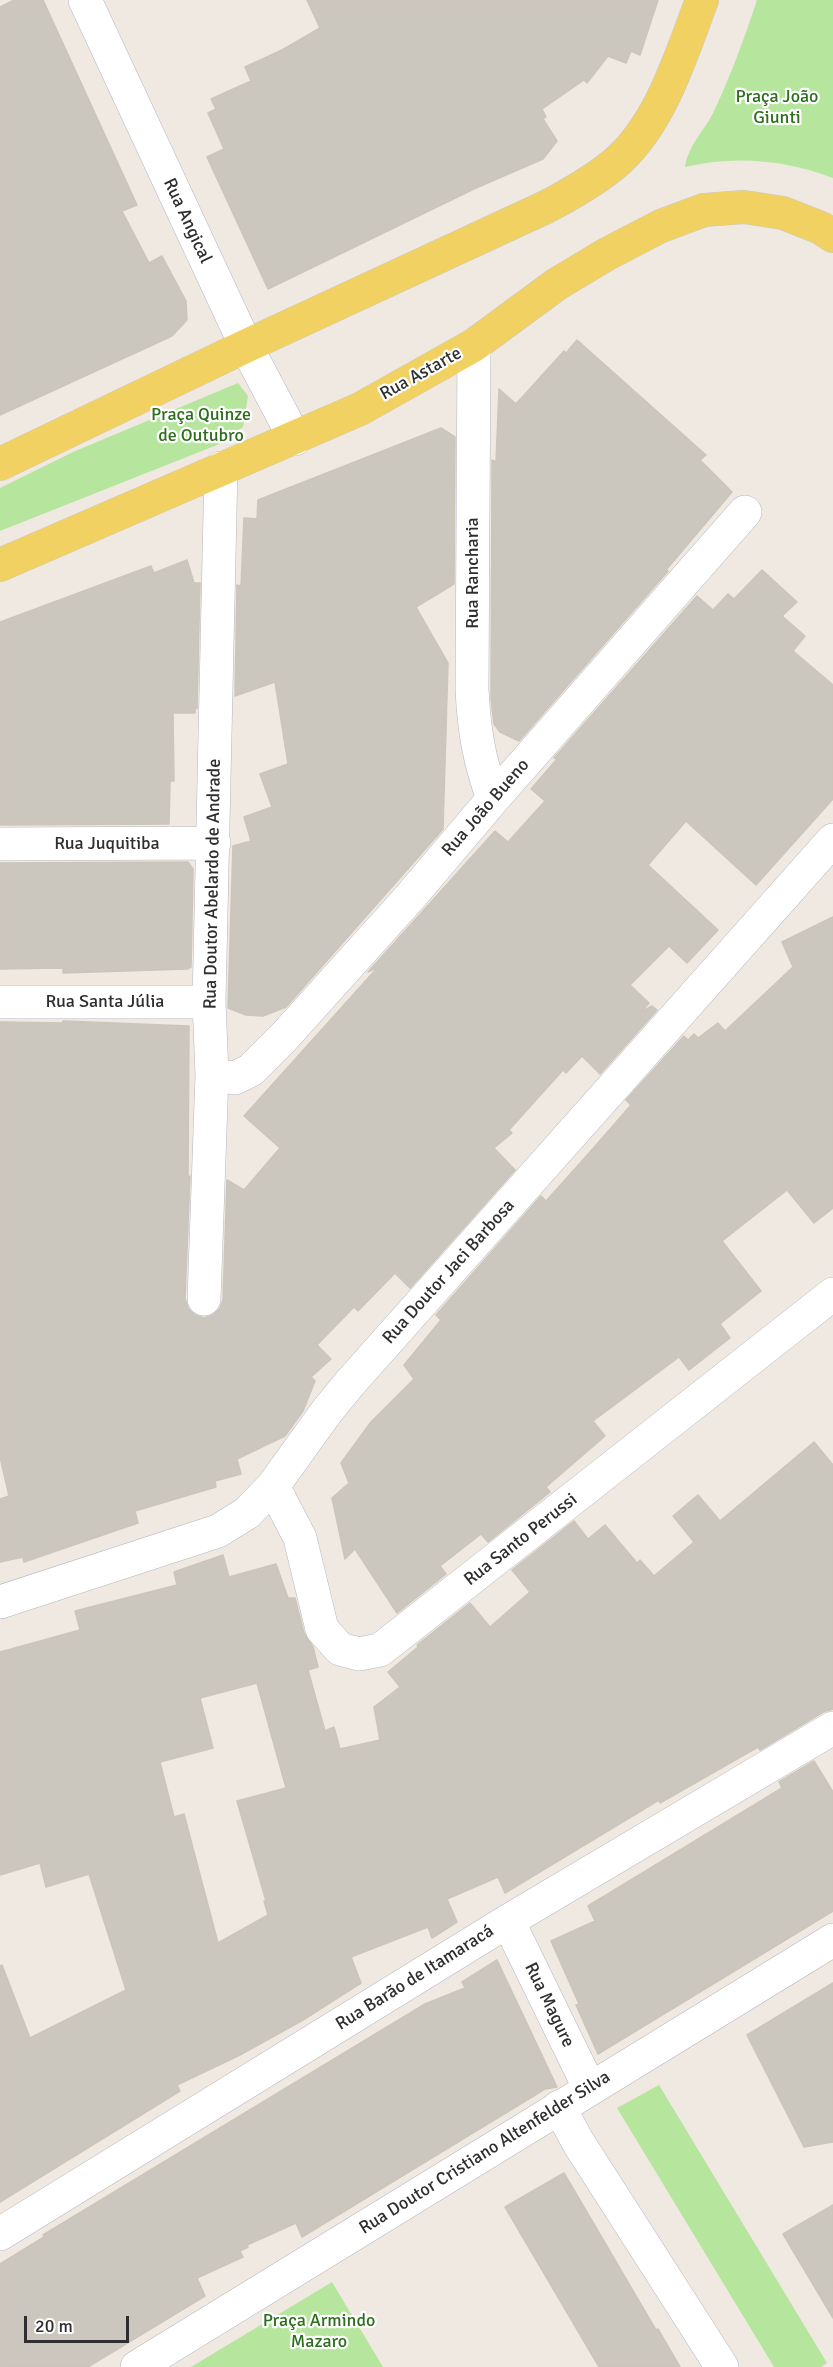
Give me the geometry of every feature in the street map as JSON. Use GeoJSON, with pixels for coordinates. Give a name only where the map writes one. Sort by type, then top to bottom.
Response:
{"type":"FeatureCollection","features":[{"type":"Feature","properties":{"kind":"main road"},"geometry":{"type":"LineString","coordinates":[[0,464],[246,346],[546,207],[579,189],[614,164],[643,131],[666,92],[702,0]]}},
{"type":"Feature","properties":{"kind":"main road","name":"Rua Astarte"},"geometry":{"type":"LineString","coordinates":[[0,565],[360,409],[474,345],[556,284],[661,226],[704,210],[744,207],[783,213],[821,228],[833,236]]}},
{"type":"Feature","properties":{"kind":"street","name":"Rua Angical"},"geometry":{"type":"LineString","coordinates":[[85,0],[246,346],[295,439]]}},
{"type":"Feature","properties":{"kind":"street","name":"Rua Rancharia"},"geometry":{"type":"LineString","coordinates":[[474,345],[472,689],[474,728],[480,763],[492,799]]}},
{"type":"Feature","properties":{"kind":"street","name":"Rua Doutor Abelardo de Andrade"},"geometry":{"type":"LineString","coordinates":[[204,1299],[212,1075],[209,1002],[221,468]]}},
{"type":"Feature","properties":{"kind":"street","name":"Rua João Bueno"},"geometry":{"type":"LineString","coordinates":[[212,1075],[235,1078],[251,1070],[327,991],[492,799],[745,512]]}},
{"type":"Feature","properties":{"kind":"street","name":"Rua Doutor Jaci Barbosa"},"geometry":{"type":"LineString","coordinates":[[0,1602],[218,1531],[247,1513],[273,1486],[350,1383],[833,840]]}},
{"type":"Feature","properties":{"kind":"street","name":"Rua Juquitiba"},"geometry":{"type":"LineString","coordinates":[[0,844],[214,843]]}},
{"type":"Feature","properties":{"kind":"street","name":"Rua Santa Júlia"},"geometry":{"type":"LineString","coordinates":[[0,1002],[209,1002]]}},
{"type":"Feature","properties":{"kind":"street","name":"Rua Santo Perussi"},"geometry":{"type":"LineString","coordinates":[[273,1486],[300,1538],[322,1629],[340,1649],[359,1654],[380,1650],[833,1294]]}},
{"type":"Feature","properties":{"kind":"street","name":"Rua Barão de Itamaracá"},"geometry":{"type":"LineString","coordinates":[[0,2234],[508,1921],[833,1728]]}},
{"type":"Feature","properties":{"kind":"street","name":"Rua Magure"},"geometry":{"type":"LineString","coordinates":[[508,1921],[590,2089]]}},
{"type":"Feature","properties":{"kind":"street","name":"Rua Doutor Cristiano Altenfelder Silva"},"geometry":{"type":"LineString","coordinates":[[136,2367],[833,1940]]}},
{"type":"Feature","properties":{"kind":"street"},"geometry":{"type":"LineString","coordinates":[[560,2107],[578,2142],[722,2367]]}},
{"type":"Feature","properties":{"kind":"green space","name":"Praça João Giunti"},"geometry":{"type":"Polygon","coordinates":[[[757,0],[833,0],[833,178],[797,167],[760,161],[723,161],[685,167],[693,144],[721,96],[757,0]]]}},
{"type":"Feature","properties":{"kind":"green space","name":"Praça Quinze de Outubro"},"geometry":{"type":"Polygon","coordinates":[[[238,383],[248,396],[243,427],[217,445],[0,531],[0,488],[73,452],[238,383]]]}},
{"type":"Feature","properties":{"kind":"green space"},"geometry":{"type":"Polygon","coordinates":[[[659,2085],[827,2363],[821,2367],[774,2367],[617,2108],[659,2085]]]}},
{"type":"Feature","properties":{"kind":"green space","name":"Praça Armindo Mazaro"},"geometry":{"type":"Polygon","coordinates":[[[332,2282],[383,2367],[191,2367],[332,2282]]]}},
{"type":"Feature","properties":{"kind":"building"},"geometry":{"type":"Polygon","coordinates":[[[14,0],[43,0],[137,205],[122,211],[149,263],[162,256],[186,301],[187,320],[172,336],[0,415],[0,7],[14,0]]]}},
{"type":"Feature","properties":{"kind":"building"},"geometry":{"type":"Polygon","coordinates":[[[307,0],[658,0],[640,55],[631,51],[626,63],[608,56],[587,83],[584,80],[542,109],[546,117],[543,119],[557,141],[543,159],[476,188],[268,289],[207,157],[224,149],[208,113],[216,109],[211,99],[251,81],[245,67],[282,50],[320,28],[307,0]]]}},
{"type":"Feature","properties":{"kind":"building"},"geometry":{"type":"Polygon","coordinates":[[[577,340],[706,455],[700,460],[732,492],[666,570],[668,571],[519,741],[500,732],[494,724],[491,699],[492,460],[496,462],[499,389],[516,404],[564,351],[566,353],[577,340]]]}},
{"type":"Feature","properties":{"kind":"building"},"geometry":{"type":"Polygon","coordinates":[[[441,428],[455,437],[454,584],[416,607],[448,663],[443,829],[286,1007],[263,1016],[246,1015],[228,1008],[233,846],[251,841],[244,817],[272,807],[260,774],[288,764],[275,682],[235,696],[237,585],[241,586],[244,518],[257,519],[258,500],[441,428]]]}},
{"type":"Feature","properties":{"kind":"building"},"geometry":{"type":"Polygon","coordinates":[[[187,560],[194,583],[200,583],[197,708],[195,713],[173,713],[174,781],[170,781],[169,824],[0,825],[0,622],[151,566],[154,573],[187,560]]]}},
{"type":"Feature","properties":{"kind":"building"},"geometry":{"type":"Polygon","coordinates":[[[762,570],[797,602],[782,616],[805,636],[793,651],[833,685],[833,799],[756,885],[686,821],[648,865],[718,930],[687,963],[669,946],[630,985],[649,1003],[641,1012],[652,1006],[657,1010],[600,1074],[582,1056],[566,1073],[563,1070],[509,1130],[512,1133],[494,1148],[515,1170],[410,1288],[395,1273],[358,1311],[354,1307],[317,1345],[331,1359],[311,1377],[315,1381],[303,1411],[285,1436],[237,1459],[241,1474],[215,1481],[216,1487],[135,1511],[138,1523],[24,1562],[23,1557],[0,1562],[0,1499],[9,1496],[0,1457],[0,1022],[63,1023],[63,1021],[189,1026],[188,1178],[190,1176],[185,1298],[188,1308],[195,1315],[204,1318],[213,1315],[220,1308],[223,1300],[227,1180],[244,1190],[280,1148],[244,1116],[378,967],[368,972],[495,831],[508,842],[545,801],[531,789],[557,759],[554,758],[697,596],[713,610],[728,594],[734,599],[762,570]]]}},
{"type":"Feature","properties":{"kind":"building"},"geometry":{"type":"Polygon","coordinates":[[[188,862],[193,869],[191,967],[187,969],[63,973],[63,968],[0,969],[0,863],[188,862]]]}},
{"type":"Feature","properties":{"kind":"building"},"geometry":{"type":"Polygon","coordinates":[[[833,917],[833,1208],[814,1223],[787,1190],[722,1241],[761,1291],[720,1324],[730,1338],[689,1370],[679,1357],[593,1421],[605,1436],[546,1487],[550,1492],[488,1542],[481,1534],[440,1566],[446,1574],[397,1613],[355,1549],[345,1559],[332,1498],[349,1483],[341,1463],[371,1422],[414,1379],[404,1365],[441,1320],[436,1315],[541,1196],[546,1201],[590,1152],[631,1105],[626,1100],[684,1036],[688,1040],[694,1034],[698,1038],[718,1023],[725,1031],[793,967],[782,942],[833,917]]]}},
{"type":"Feature","properties":{"kind":"building"},"geometry":{"type":"Polygon","coordinates":[[[814,1442],[833,1465],[833,1709],[823,1712],[760,1750],[758,1747],[660,1803],[659,1800],[505,1893],[498,1877],[447,1899],[457,1922],[432,1938],[428,1927],[351,1957],[361,1983],[303,2020],[240,2055],[177,2085],[180,2091],[0,2202],[0,1966],[2,1965],[30,2038],[126,1990],[89,1874],[46,1887],[40,1863],[0,1875],[0,1652],[80,1630],[75,1611],[177,1585],[174,1572],[223,1555],[229,1577],[276,1564],[288,1598],[295,1598],[304,1633],[313,1647],[318,1667],[308,1670],[325,1731],[334,1727],[340,1749],[380,1740],[374,1707],[400,1687],[388,1672],[418,1647],[417,1645],[470,1603],[490,1627],[530,1592],[512,1570],[574,1521],[588,1539],[605,1525],[637,1563],[640,1560],[654,1576],[694,1542],[673,1516],[698,1495],[720,1521],[814,1442]],[[257,1683],[200,1698],[213,1748],[160,1762],[174,1817],[184,1814],[218,1943],[268,1915],[237,1801],[286,1788],[257,1683]]]}},
{"type":"Feature","properties":{"kind":"building"},"geometry":{"type":"Polygon","coordinates":[[[814,1761],[833,1792],[833,1911],[598,2054],[551,1941],[595,1921],[588,1906],[782,1788],[779,1782],[814,1761]]]}},
{"type":"Feature","properties":{"kind":"building"},"geometry":{"type":"Polygon","coordinates":[[[497,1960],[557,2087],[545,2089],[302,2237],[296,2223],[247,2245],[248,2247],[240,2251],[243,2257],[197,2278],[205,2296],[88,2367],[0,2367],[0,2264],[44,2237],[43,2235],[425,2004],[465,1988],[462,1982],[497,1960]]]}},
{"type":"Feature","properties":{"kind":"building"},"geometry":{"type":"Polygon","coordinates":[[[833,1983],[833,2142],[804,2147],[747,2035],[833,1983]]]}},
{"type":"Feature","properties":{"kind":"building"},"geometry":{"type":"Polygon","coordinates":[[[564,2173],[680,2367],[599,2367],[505,2207],[564,2173]]]}},
{"type":"Feature","properties":{"kind":"building"},"geometry":{"type":"Polygon","coordinates":[[[833,2205],[833,2318],[783,2234],[833,2205]]]}}]}
